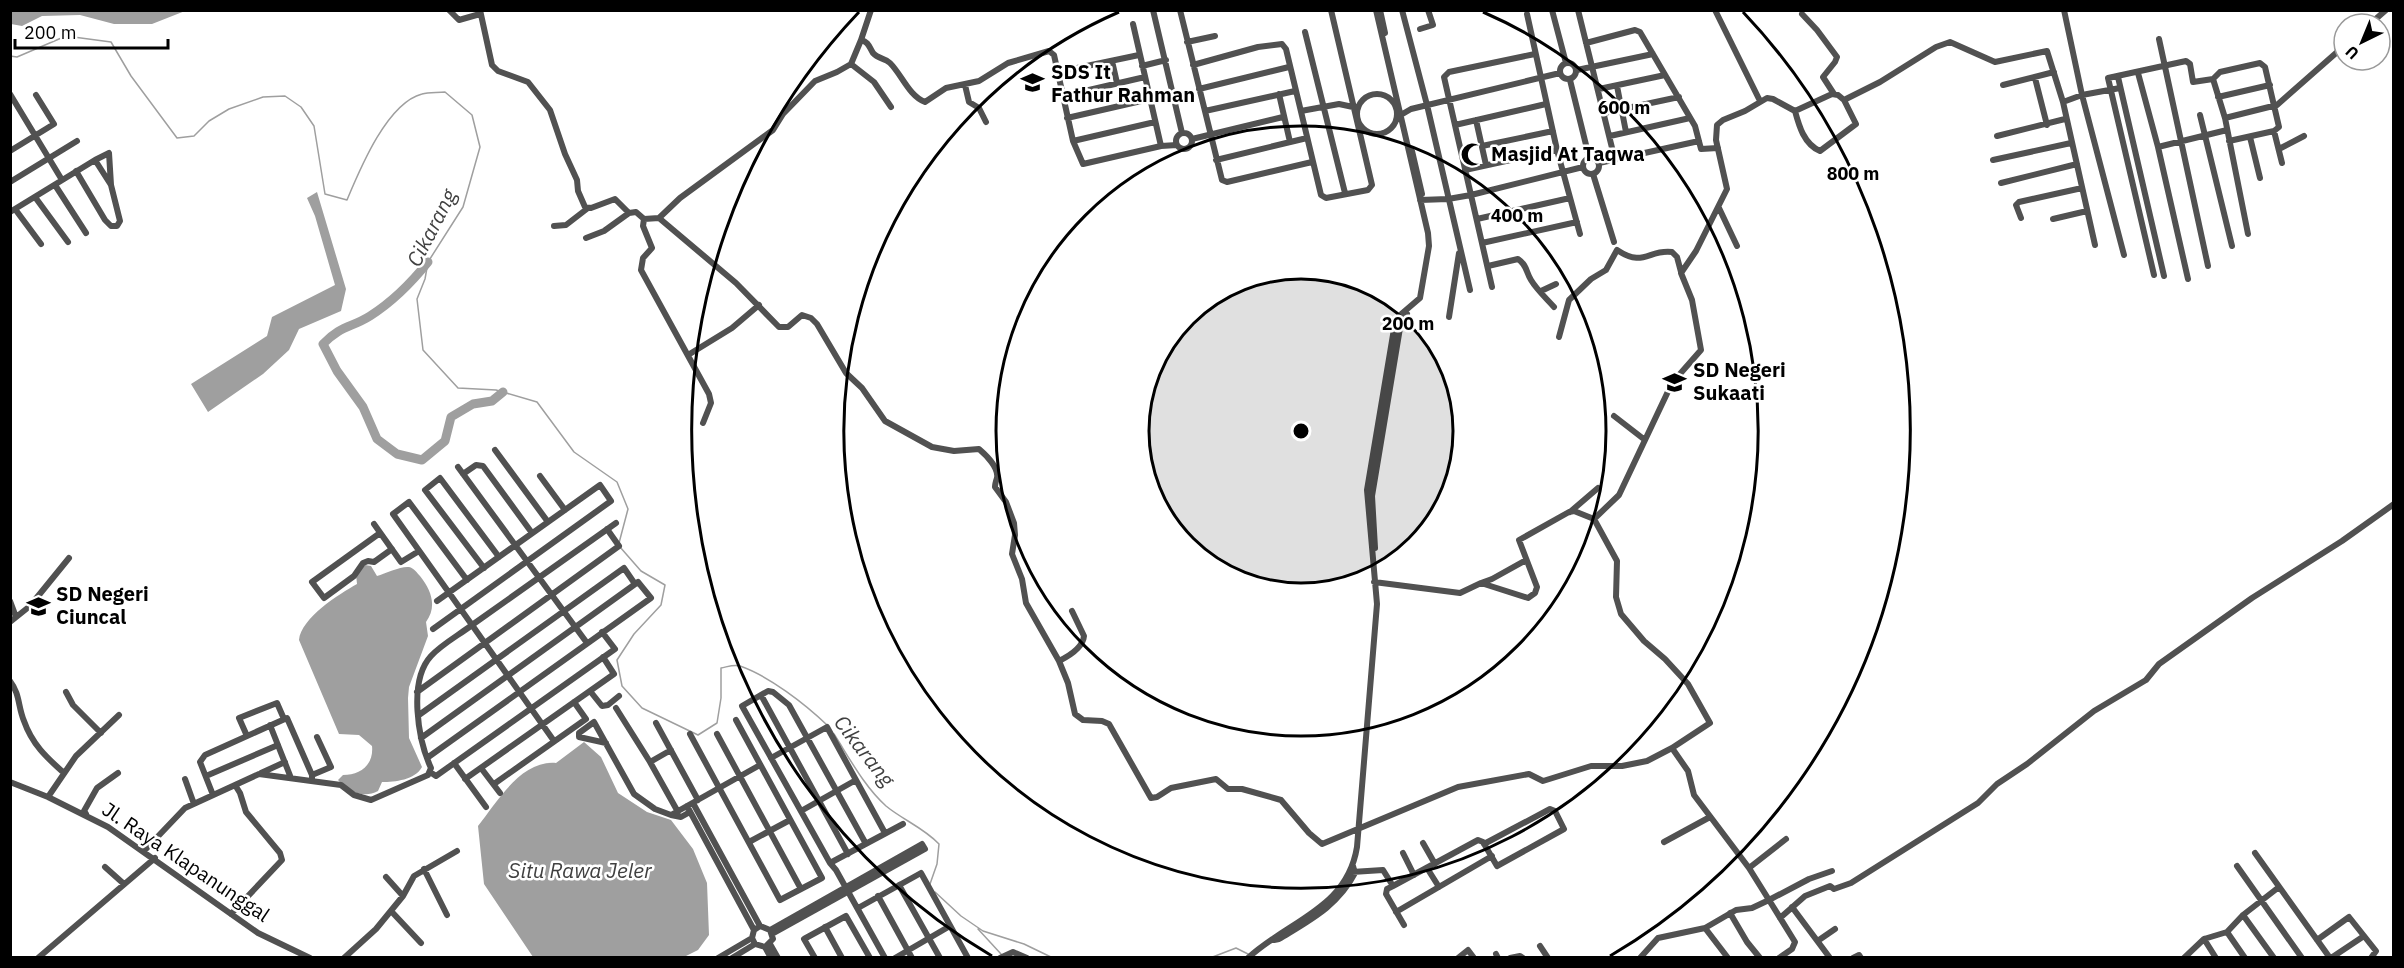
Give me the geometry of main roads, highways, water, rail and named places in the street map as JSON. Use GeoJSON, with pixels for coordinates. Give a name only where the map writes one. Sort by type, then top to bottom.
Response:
{"type":"FeatureCollection","features":[{"type":"Feature","properties":{"kind":"water"},"geometry":{"type":"Polygon","coordinates":[[[10,11],[185,11],[152,24],[114,24],[80,15],[42,16],[22,26],[11,24],[10,11]]]}},
{"type":"Feature","properties":{"kind":"water"},"geometry":{"type":"Polygon","coordinates":[[[317,192],[346,289],[341,311],[299,329],[289,350],[263,374],[208,412],[191,384],[267,336],[272,317],[335,285],[315,216],[307,198],[317,192]]]}},
{"type":"Feature","properties":{"kind":"water"},"geometry":{"type":"Polygon","coordinates":[[[365,565],[371,566],[377,576],[402,568],[412,568],[428,587],[432,605],[426,622],[428,636],[409,687],[408,698],[409,738],[422,767],[415,775],[399,781],[382,782],[378,791],[361,794],[346,787],[338,780],[343,775],[349,775],[365,768],[371,759],[372,746],[359,735],[339,734],[299,640],[306,623],[313,615],[331,600],[357,584],[356,574],[365,565]]]}},
{"type":"Feature","properties":{"kind":"water","name":"Situ Rawa Jeler"},"geometry":{"type":"Polygon","coordinates":[[[584,742],[601,757],[618,793],[647,812],[671,820],[693,849],[707,883],[709,935],[698,950],[684,957],[533,957],[484,884],[478,826],[511,784],[521,775],[543,764],[556,763],[584,742]]]}},
{"type":"Feature","properties":{"kind":"waterway","name":"Cikarang"},"geometry":{"type":"LineString","coordinates":[[10,56],[17,57],[66,36],[111,42],[131,76],[177,138],[194,136],[209,121],[229,109],[263,97],[285,96],[301,107],[314,126],[325,194],[347,200],[367,155],[386,123],[397,110],[409,100],[422,94],[445,92],[472,115],[480,147],[463,207],[428,262],[425,279],[417,299],[423,350],[458,388],[496,390],[537,402],[574,452],[617,482],[628,509],[619,543]]}},
{"type":"Feature","properties":{"kind":"waterway"},"geometry":{"type":"LineString","coordinates":[[428,262],[386,304],[363,320],[335,333],[323,344],[337,371],[363,407],[377,439],[397,454],[422,460],[445,441],[451,417],[473,404],[492,401],[503,392]]}},
{"type":"Feature","properties":{"kind":"waterway","name":"Cikarang"},"geometry":{"type":"LineString","coordinates":[[620,547],[641,571],[665,585],[661,605],[634,634],[617,660],[622,686],[642,708],[698,735],[717,723],[721,698],[721,668],[738,665],[774,684],[808,708],[827,725]]}},
{"type":"Feature","properties":{"kind":"waterway","name":"Cikarang"},"geometry":{"type":"LineString","coordinates":[[834,734],[878,798],[939,844],[937,864],[930,884]]}},
{"type":"Feature","properties":{"kind":"waterway","name":"Cikarang"},"geometry":{"type":"LineString","coordinates":[[935,892],[961,916],[983,931],[1024,944],[1053,958]]}},
{"type":"Feature","properties":{"kind":"waterway"},"geometry":{"type":"LineString","coordinates":[[978,929],[1001,954]]}},
{"type":"Feature","properties":{"kind":"waterway","name":"Cikarang"},"geometry":{"type":"LineString","coordinates":[[1210,958],[1236,948],[1248,954]]}},
{"type":"Feature","properties":{"kind":"place","name":"SDS It Fathur Rahman"},"geometry":{"type":"Point","coordinates":[1033,83]}},
{"type":"Feature","properties":{"kind":"place","name":"Masjid At Taqwa"},"geometry":{"type":"Point","coordinates":[1473,154]}},
{"type":"Feature","properties":{"kind":"place","name":"SD Negeri Sukaati"},"geometry":{"type":"Point","coordinates":[1675,382]}},
{"type":"Feature","properties":{"kind":"place","name":"SD Negeri Ciuncal"},"geometry":{"type":"Point","coordinates":[38,606]}}]}
